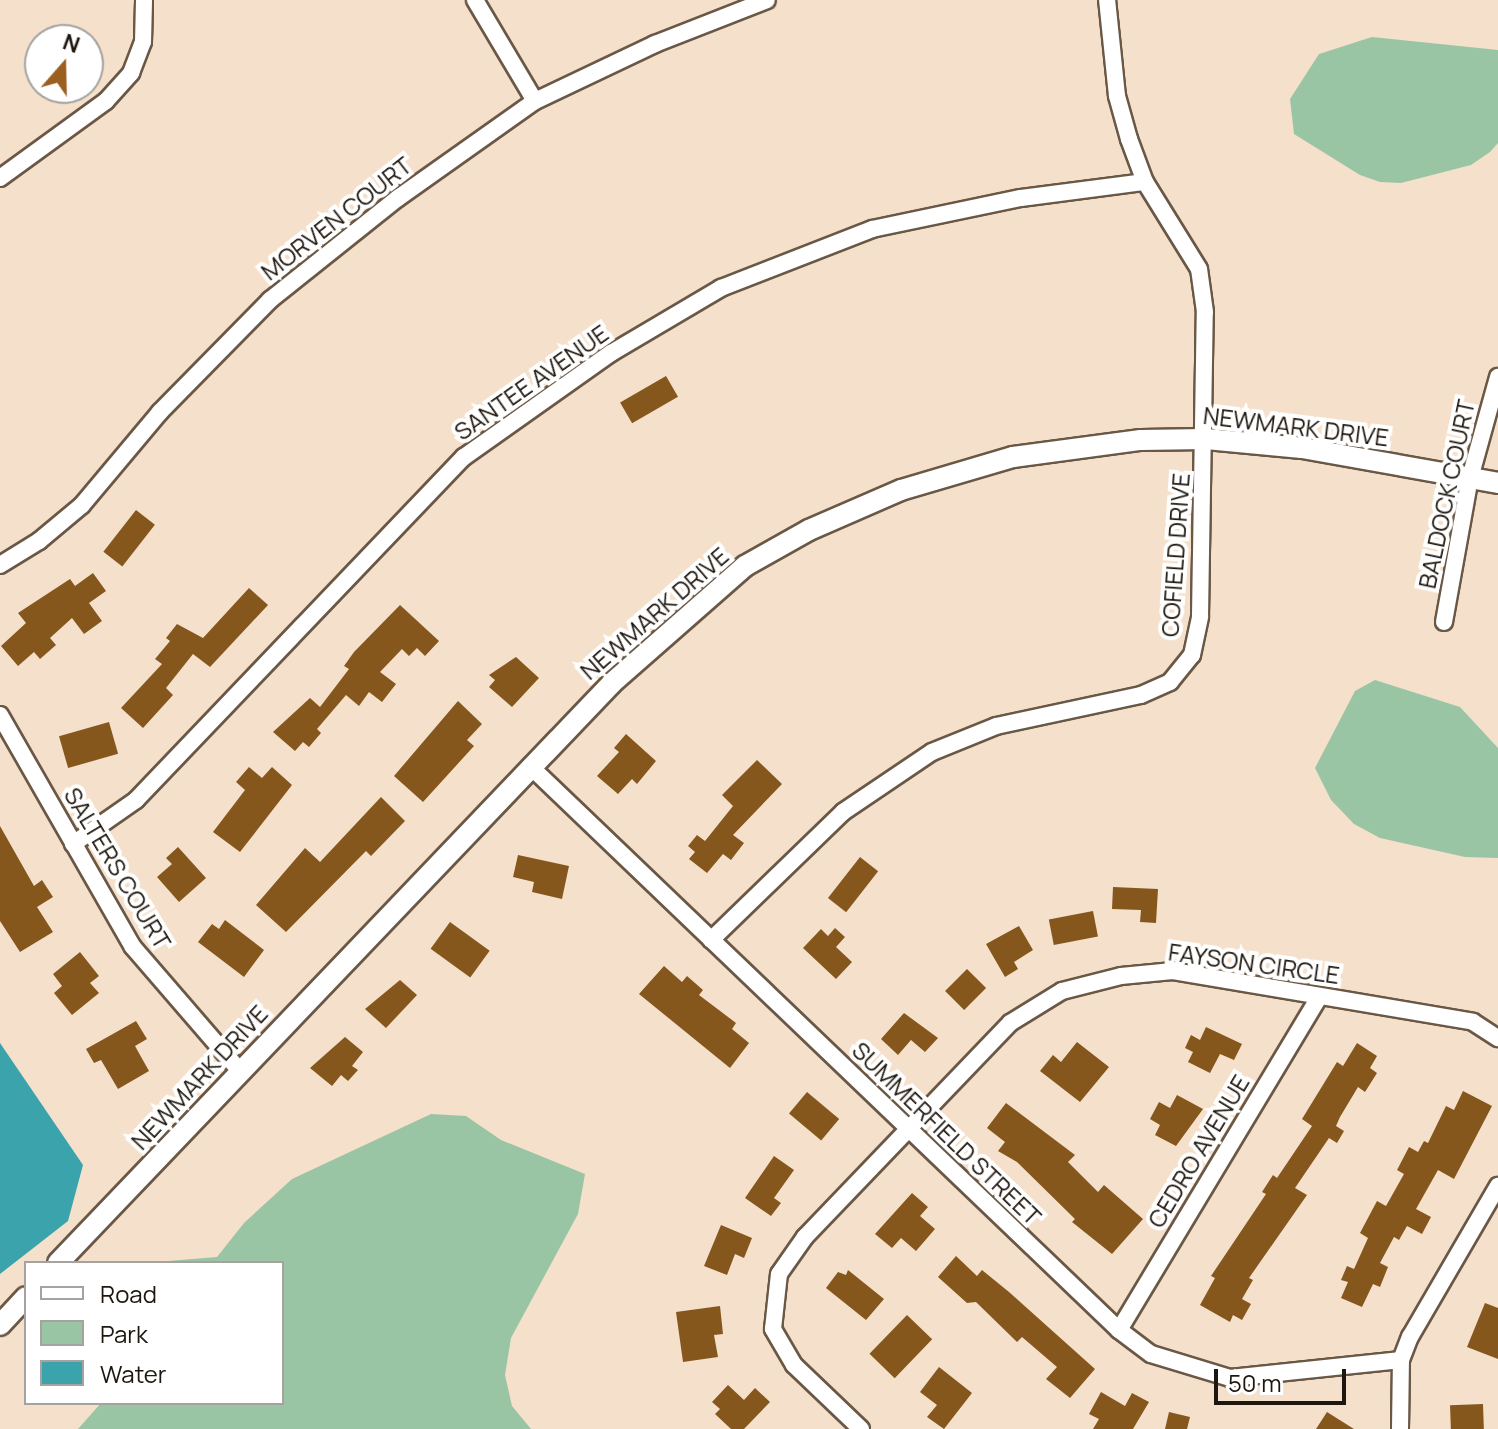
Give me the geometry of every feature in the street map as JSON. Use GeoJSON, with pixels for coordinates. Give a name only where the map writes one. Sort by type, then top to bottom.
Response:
{"type":"FeatureCollection","features":[{"type":"Feature","properties":{"kind":"street"},"geometry":{"type":"LineString","coordinates":[[0,178],[106,101],[131,73],[143,42],[144,0]]}},
{"type":"Feature","properties":{"kind":"street"},"geometry":{"type":"LineString","coordinates":[[475,0],[535,101]]}},
{"type":"Feature","properties":{"kind":"street","name":"COFIELD DRIVE"},"geometry":{"type":"LineString","coordinates":[[711,940],[843,812],[932,752],[996,726],[1141,695],[1170,682],[1192,655],[1200,616],[1206,439],[1205,312],[1199,269],[1145,182],[1117,96],[1107,0]]}},
{"type":"Feature","properties":{"kind":"street","name":"MORVEN COURT"},"geometry":{"type":"LineString","coordinates":[[0,565],[39,541],[82,505],[160,412],[270,300],[398,198],[535,101],[763,1]]}},
{"type":"Feature","properties":{"kind":"street","name":"SANTEE AVENUE"},"geometry":{"type":"LineString","coordinates":[[73,844],[136,800],[464,457],[611,353],[721,288],[872,229],[1021,198],[1145,182]]}},
{"type":"Feature","properties":{"kind":"street","name":"BALDOCK COURT"},"geometry":{"type":"LineString","coordinates":[[1444,622],[1470,478],[1498,377]]}},
{"type":"Feature","properties":{"kind":"street","name":"NEWMARK DRIVE"},"geometry":{"type":"LineString","coordinates":[[60,1261],[530,766],[673,626],[745,566],[809,530],[901,490],[1013,457],[1141,440],[1206,439],[1302,448],[1498,483]]}},
{"type":"Feature","properties":{"kind":"street","name":"SALTERS COURT"},"geometry":{"type":"LineString","coordinates":[[0,715],[133,947],[240,1071]]}},
{"type":"Feature","properties":{"kind":"street","name":"SUMMERFIELD STREET"},"geometry":{"type":"LineString","coordinates":[[530,766],[1119,1330],[1151,1354],[1181,1368],[1230,1378],[1401,1360]]}},
{"type":"Feature","properties":{"kind":"street","name":"FAYSON CIRCLE"},"geometry":{"type":"LineString","coordinates":[[861,1429],[794,1365],[773,1329],[779,1274],[805,1237],[1010,1023],[1062,991],[1121,976],[1173,971],[1473,1022],[1498,1038]]}},
{"type":"Feature","properties":{"kind":"street","name":"CEDRO AVENUE"},"geometry":{"type":"LineString","coordinates":[[1119,1330],[1319,997]]}},
{"type":"Feature","properties":{"kind":"street"},"geometry":{"type":"LineString","coordinates":[[1400,1429],[1401,1360],[1437,1286],[1498,1186]]}},
{"type":"Feature","properties":{"kind":"street"},"geometry":{"type":"LineString","coordinates":[[0,1325],[24,1299]]}},
{"type":"Feature","properties":{"kind":"green space"},"geometry":{"type":"Polygon","coordinates":[[[1372,37],[1498,50],[1498,143],[1490,152],[1471,165],[1401,183],[1380,182],[1360,175],[1294,134],[1290,99],[1319,54],[1372,37]]]}},
{"type":"Feature","properties":{"kind":"green space"},"geometry":{"type":"Polygon","coordinates":[[[1375,680],[1460,707],[1498,748],[1498,858],[1465,857],[1380,838],[1354,824],[1331,800],[1315,768],[1355,691],[1375,680]]]}},
{"type":"Feature","properties":{"kind":"green space"},"geometry":{"type":"Polygon","coordinates":[[[431,1114],[466,1116],[501,1140],[585,1174],[578,1214],[511,1338],[505,1375],[512,1406],[531,1429],[78,1429],[99,1405],[284,1405],[284,1261],[168,1261],[217,1257],[244,1223],[292,1179],[431,1114]]]}},
{"type":"Feature","properties":{"kind":"water"},"geometry":{"type":"Polygon","coordinates":[[[0,1043],[83,1165],[68,1221],[0,1274],[0,1043]]]}},
{"type":"Feature","properties":{"kind":"building"},"geometry":{"type":"Polygon","coordinates":[[[666,376],[678,397],[632,423],[620,403],[666,376]]]}},
{"type":"Feature","properties":{"kind":"building"},"geometry":{"type":"Polygon","coordinates":[[[136,510],[155,525],[122,567],[103,552],[136,510]]]}},
{"type":"Feature","properties":{"kind":"building"},"geometry":{"type":"Polygon","coordinates":[[[93,573],[106,591],[89,603],[102,621],[84,634],[72,618],[50,638],[56,645],[40,659],[34,652],[18,666],[1,646],[26,623],[18,613],[70,579],[75,586],[93,573]]]}},
{"type":"Feature","properties":{"kind":"building"},"geometry":{"type":"Polygon","coordinates":[[[249,588],[268,605],[210,667],[193,654],[166,688],[173,695],[143,728],[121,708],[162,664],[155,659],[170,641],[166,638],[177,624],[203,638],[249,588]]]}},
{"type":"Feature","properties":{"kind":"building"},"geometry":{"type":"Polygon","coordinates":[[[400,605],[439,641],[425,656],[417,648],[409,656],[402,649],[380,672],[396,684],[382,702],[369,692],[359,706],[346,695],[317,729],[321,733],[309,747],[303,742],[295,751],[273,732],[310,698],[320,707],[349,669],[344,666],[354,652],[400,605]]]}},
{"type":"Feature","properties":{"kind":"building"},"geometry":{"type":"Polygon","coordinates":[[[516,657],[539,678],[512,707],[489,687],[495,680],[489,675],[516,657]]]}},
{"type":"Feature","properties":{"kind":"building"},"geometry":{"type":"Polygon","coordinates":[[[458,701],[482,724],[467,740],[474,746],[423,802],[394,776],[458,701]]]}},
{"type":"Feature","properties":{"kind":"building"},"geometry":{"type":"Polygon","coordinates":[[[109,722],[118,754],[68,768],[59,736],[109,722]]]}},
{"type":"Feature","properties":{"kind":"building"},"geometry":{"type":"Polygon","coordinates":[[[626,734],[656,761],[637,784],[632,779],[618,794],[597,776],[619,752],[614,748],[626,734]]]}},
{"type":"Feature","properties":{"kind":"building"},"geometry":{"type":"Polygon","coordinates":[[[757,760],[782,784],[733,835],[744,843],[731,860],[723,854],[707,873],[689,859],[695,852],[688,846],[697,835],[705,841],[733,806],[722,795],[757,760]]]}},
{"type":"Feature","properties":{"kind":"building"},"geometry":{"type":"Polygon","coordinates":[[[249,767],[262,778],[272,767],[292,785],[240,852],[213,832],[245,790],[236,782],[249,767]]]}},
{"type":"Feature","properties":{"kind":"building"},"geometry":{"type":"Polygon","coordinates":[[[381,797],[405,821],[371,856],[366,851],[286,932],[256,905],[305,848],[320,862],[381,797]]]}},
{"type":"Feature","properties":{"kind":"building"},"geometry":{"type":"Polygon","coordinates":[[[0,826],[34,886],[42,880],[53,897],[37,907],[53,932],[20,952],[0,921],[0,826]]]}},
{"type":"Feature","properties":{"kind":"building"},"geometry":{"type":"Polygon","coordinates":[[[178,847],[206,878],[179,902],[157,877],[172,864],[166,858],[178,847]]]}},
{"type":"Feature","properties":{"kind":"building"},"geometry":{"type":"Polygon","coordinates":[[[518,855],[569,866],[562,899],[532,892],[534,882],[513,877],[518,855]]]}},
{"type":"Feature","properties":{"kind":"building"},"geometry":{"type":"Polygon","coordinates":[[[860,857],[878,871],[846,912],[828,898],[860,857]]]}},
{"type":"Feature","properties":{"kind":"building"},"geometry":{"type":"Polygon","coordinates":[[[1113,887],[1158,889],[1156,923],[1140,922],[1141,910],[1112,909],[1113,887]]]}},
{"type":"Feature","properties":{"kind":"building"},"geometry":{"type":"Polygon","coordinates":[[[1093,911],[1098,937],[1054,945],[1049,920],[1093,911]]]}},
{"type":"Feature","properties":{"kind":"building"},"geometry":{"type":"Polygon","coordinates":[[[225,920],[264,950],[244,977],[198,942],[212,924],[219,929],[225,920]]]}},
{"type":"Feature","properties":{"kind":"building"},"geometry":{"type":"Polygon","coordinates":[[[450,922],[490,951],[470,977],[431,949],[450,922]]]}},
{"type":"Feature","properties":{"kind":"building"},"geometry":{"type":"Polygon","coordinates":[[[1019,926],[1033,950],[1014,962],[1018,969],[1005,977],[986,944],[1019,926]]]}},
{"type":"Feature","properties":{"kind":"building"},"geometry":{"type":"Polygon","coordinates":[[[835,928],[845,937],[836,947],[852,962],[836,979],[803,948],[821,929],[828,936],[835,928]]]}},
{"type":"Feature","properties":{"kind":"building"},"geometry":{"type":"Polygon","coordinates":[[[80,952],[99,976],[90,983],[99,993],[72,1015],[54,993],[62,986],[53,974],[80,952]]]}},
{"type":"Feature","properties":{"kind":"building"},"geometry":{"type":"Polygon","coordinates":[[[664,966],[682,982],[687,976],[703,990],[699,995],[736,1023],[732,1029],[749,1043],[730,1068],[639,994],[664,966]]]}},
{"type":"Feature","properties":{"kind":"building"},"geometry":{"type":"Polygon","coordinates":[[[967,969],[986,988],[964,1010],[945,991],[967,969]]]}},
{"type":"Feature","properties":{"kind":"building"},"geometry":{"type":"Polygon","coordinates":[[[400,980],[417,995],[386,1028],[365,1009],[400,980]]]}},
{"type":"Feature","properties":{"kind":"building"},"geometry":{"type":"Polygon","coordinates":[[[904,1013],[938,1038],[925,1052],[911,1040],[898,1055],[881,1039],[904,1013]]]}},
{"type":"Feature","properties":{"kind":"building"},"geometry":{"type":"Polygon","coordinates":[[[136,1021],[147,1039],[135,1046],[149,1071],[118,1089],[101,1060],[94,1063],[86,1049],[136,1021]]]}},
{"type":"Feature","properties":{"kind":"building"},"geometry":{"type":"Polygon","coordinates":[[[1206,1027],[1242,1044],[1234,1060],[1220,1054],[1210,1073],[1188,1062],[1193,1052],[1185,1048],[1191,1035],[1200,1040],[1206,1027]]]}},
{"type":"Feature","properties":{"kind":"building"},"geometry":{"type":"Polygon","coordinates":[[[345,1037],[363,1052],[352,1066],[358,1070],[348,1081],[341,1075],[332,1086],[310,1068],[345,1037]]]}},
{"type":"Feature","properties":{"kind":"building"},"geometry":{"type":"Polygon","coordinates":[[[1077,1042],[1109,1067],[1080,1102],[1040,1071],[1053,1055],[1061,1062],[1077,1042]]]}},
{"type":"Feature","properties":{"kind":"building"},"geometry":{"type":"Polygon","coordinates":[[[1357,1043],[1377,1056],[1370,1068],[1377,1073],[1365,1092],[1358,1087],[1340,1117],[1336,1126],[1344,1131],[1337,1143],[1329,1138],[1295,1188],[1307,1195],[1249,1278],[1253,1280],[1242,1299],[1251,1304],[1242,1320],[1233,1315],[1230,1322],[1200,1305],[1215,1278],[1211,1276],[1266,1194],[1262,1192],[1273,1175],[1277,1178],[1312,1126],[1302,1119],[1337,1062],[1343,1066],[1357,1043]]]}},
{"type":"Feature","properties":{"kind":"building"},"geometry":{"type":"Polygon","coordinates":[[[1463,1091],[1492,1106],[1454,1179],[1438,1170],[1416,1209],[1431,1217],[1422,1234],[1407,1226],[1399,1240],[1394,1237],[1380,1263],[1388,1267],[1380,1287],[1373,1284],[1362,1307],[1341,1298],[1348,1282],[1341,1280],[1347,1266],[1354,1269],[1368,1238],[1360,1233],[1377,1201],[1386,1206],[1404,1174],[1397,1170],[1409,1147],[1418,1152],[1424,1141],[1428,1143],[1446,1106],[1454,1110],[1463,1091]]]}},
{"type":"Feature","properties":{"kind":"building"},"geometry":{"type":"Polygon","coordinates":[[[807,1092],[839,1119],[821,1140],[789,1113],[807,1092]]]}},
{"type":"Feature","properties":{"kind":"building"},"geometry":{"type":"Polygon","coordinates":[[[1177,1095],[1203,1109],[1176,1146],[1155,1135],[1160,1125],[1150,1119],[1159,1102],[1170,1108],[1177,1095]]]}},
{"type":"Feature","properties":{"kind":"building"},"geometry":{"type":"Polygon","coordinates":[[[1006,1103],[1075,1155],[1068,1162],[1098,1192],[1104,1185],[1143,1219],[1112,1254],[1072,1222],[1075,1219],[1017,1162],[998,1151],[1005,1142],[987,1128],[1006,1103]]]}},
{"type":"Feature","properties":{"kind":"building"},"geometry":{"type":"Polygon","coordinates":[[[774,1156],[794,1170],[774,1198],[781,1203],[771,1216],[745,1198],[774,1156]]]}},
{"type":"Feature","properties":{"kind":"building"},"geometry":{"type":"Polygon","coordinates":[[[912,1193],[928,1207],[920,1216],[935,1229],[916,1251],[901,1238],[892,1248],[875,1234],[912,1193]]]}},
{"type":"Feature","properties":{"kind":"building"},"geometry":{"type":"Polygon","coordinates":[[[721,1225],[752,1238],[744,1258],[735,1254],[727,1275],[704,1266],[721,1225]]]}},
{"type":"Feature","properties":{"kind":"building"},"geometry":{"type":"Polygon","coordinates":[[[956,1256],[977,1276],[982,1270],[1095,1369],[1070,1398],[1046,1379],[1057,1367],[1022,1337],[1017,1342],[976,1302],[967,1303],[938,1277],[956,1256]]]}},
{"type":"Feature","properties":{"kind":"building"},"geometry":{"type":"Polygon","coordinates":[[[848,1270],[884,1299],[866,1320],[826,1288],[838,1272],[846,1275],[848,1270]]]}},
{"type":"Feature","properties":{"kind":"building"},"geometry":{"type":"Polygon","coordinates":[[[1485,1303],[1498,1308],[1498,1359],[1467,1347],[1485,1303]]]}},
{"type":"Feature","properties":{"kind":"building"},"geometry":{"type":"Polygon","coordinates":[[[720,1306],[723,1334],[714,1335],[718,1357],[683,1362],[676,1312],[720,1306]]]}},
{"type":"Feature","properties":{"kind":"building"},"geometry":{"type":"Polygon","coordinates":[[[907,1315],[932,1339],[895,1378],[869,1354],[907,1315]]]}},
{"type":"Feature","properties":{"kind":"building"},"geometry":{"type":"Polygon","coordinates":[[[939,1367],[972,1393],[944,1429],[927,1417],[937,1405],[920,1392],[939,1367]]]}},
{"type":"Feature","properties":{"kind":"building"},"geometry":{"type":"Polygon","coordinates":[[[728,1385],[744,1400],[755,1388],[770,1402],[744,1429],[731,1429],[715,1414],[720,1409],[712,1402],[728,1385]]]}},
{"type":"Feature","properties":{"kind":"building"},"geometry":{"type":"Polygon","coordinates":[[[1101,1392],[1125,1406],[1132,1393],[1149,1402],[1133,1429],[1093,1429],[1099,1419],[1089,1414],[1101,1392]]]}},
{"type":"Feature","properties":{"kind":"building"},"geometry":{"type":"Polygon","coordinates":[[[1483,1404],[1484,1429],[1451,1429],[1450,1405],[1483,1404]]]}},
{"type":"Feature","properties":{"kind":"building"},"geometry":{"type":"Polygon","coordinates":[[[1169,1412],[1190,1417],[1187,1429],[1165,1429],[1169,1412]]]}},
{"type":"Feature","properties":{"kind":"building"},"geometry":{"type":"Polygon","coordinates":[[[1327,1412],[1354,1429],[1316,1429],[1327,1412]]]}}]}
